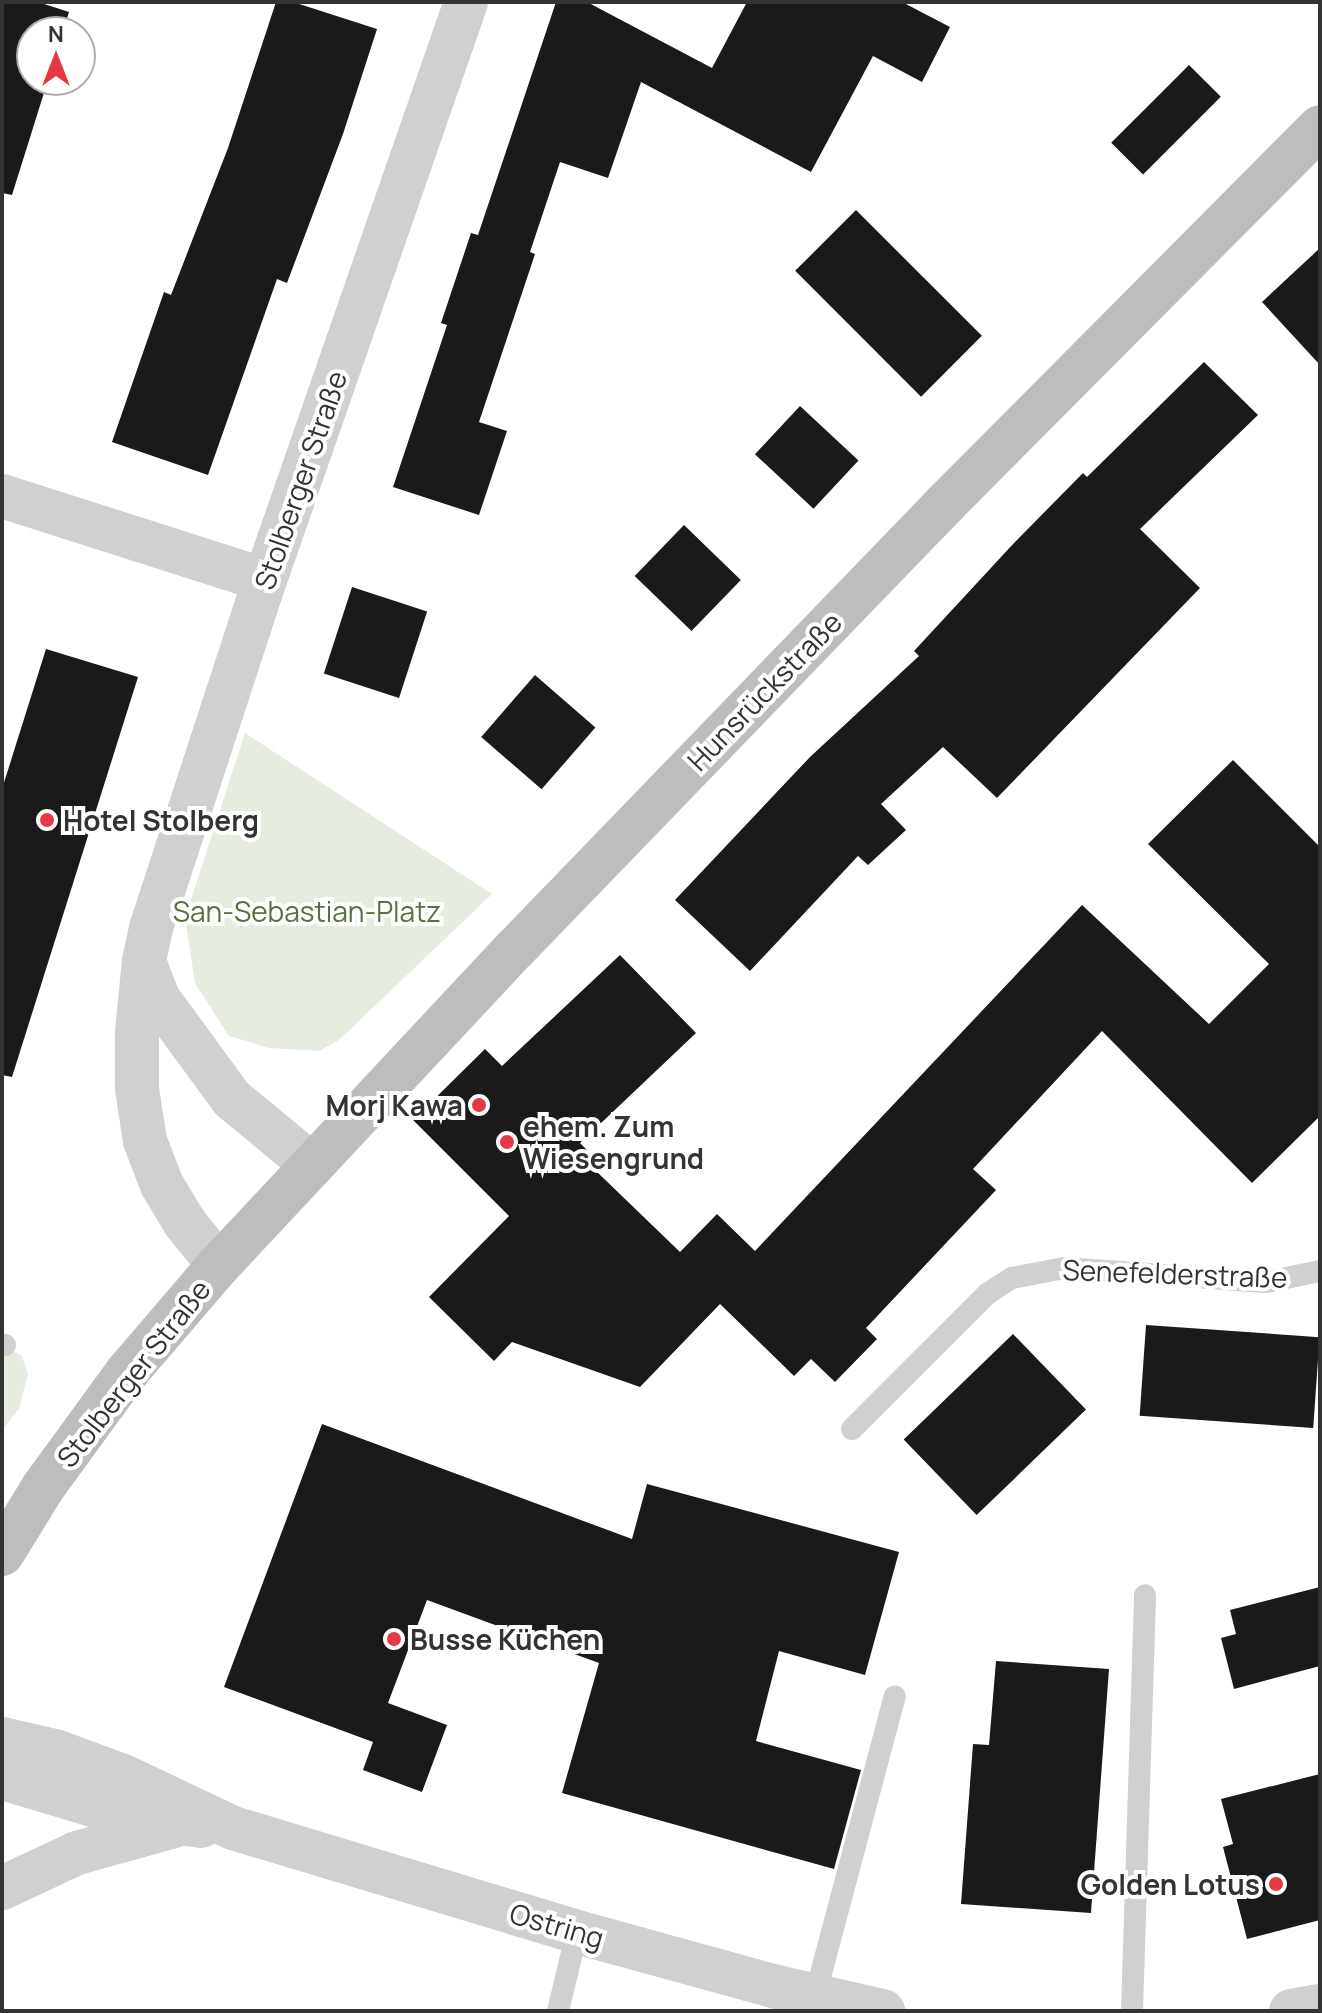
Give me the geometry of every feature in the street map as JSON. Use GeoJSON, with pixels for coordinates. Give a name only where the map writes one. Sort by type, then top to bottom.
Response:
{"type":"FeatureCollection","features":[{"type":"Feature","properties":{"kind":"main road","name":"Hunsrückstraße"},"geometry":{"type":"LineString","coordinates":[[219,1265],[913,537],[1320,127]]}},
{"type":"Feature","properties":{"kind":"main road","name":"Stolberger Straße"},"geometry":{"type":"LineString","coordinates":[[2,1554],[44,1486],[128,1371],[219,1265]]}},
{"type":"Feature","properties":{"kind":"street","name":"Stolberger Straße"},"geometry":{"type":"LineString","coordinates":[[219,1265],[185,1223],[162,1185],[145,1141],[137,1089],[137,1032],[144,961],[151,928],[265,580],[466,2]]}},
{"type":"Feature","properties":{"kind":"street"},"geometry":{"type":"LineString","coordinates":[[2,496],[265,580]]}},
{"type":"Feature","properties":{"kind":"street"},"geometry":{"type":"LineString","coordinates":[[144,961],[158,998],[232,1099],[312,1165]]}},
{"type":"Feature","properties":{"kind":"street","name":"Ostring"},"geometry":{"type":"LineString","coordinates":[[2,1739],[55,1751],[123,1776],[233,1828],[577,1932],[815,1996],[883,2011]]}},
{"type":"Feature","properties":{"kind":"street","name":"Ostring"},"geometry":{"type":"LineString","coordinates":[[2,1778],[92,1806],[178,1825],[233,1828]]}},
{"type":"Feature","properties":{"kind":"street"},"geometry":{"type":"LineString","coordinates":[[2,1888],[77,1853],[178,1825]]}},
{"type":"Feature","properties":{"kind":"street"},"geometry":{"type":"LineString","coordinates":[[1291,2011],[1320,2006]]}},
{"type":"Feature","properties":{"kind":"lane","name":"Senefelderstraße"},"geometry":{"type":"LineString","coordinates":[[852,1429],[987,1294],[1012,1278],[1064,1268],[1266,1282],[1320,1271]]}},
{"type":"Feature","properties":{"kind":"lane"},"geometry":{"type":"LineString","coordinates":[[1132,2011],[1145,1595]]}},
{"type":"Feature","properties":{"kind":"lane"},"geometry":{"type":"LineString","coordinates":[[815,1996],[895,1696]]}},
{"type":"Feature","properties":{"kind":"lane"},"geometry":{"type":"LineString","coordinates":[[558,2011],[577,1932]]}},
{"type":"Feature","properties":{"kind":"green space","name":"San-Sebastian-Platz"},"geometry":{"type":"Polygon","coordinates":[[[245,733],[492,894],[339,1040],[319,1051],[270,1048],[229,1036],[195,983],[185,918],[245,733]]]}},
{"type":"Feature","properties":{"kind":"green space"},"geometry":{"type":"Polygon","coordinates":[[[2,1345],[22,1356],[28,1374],[19,1409],[2,1430],[2,1345]]]}},
{"type":"Feature","properties":{"kind":"building"},"geometry":{"type":"Polygon","coordinates":[[[2,2],[38,2],[69,12],[68,16],[16,16],[16,96],[43,96],[12,195],[2,193],[2,2]]]}},
{"type":"Feature","properties":{"kind":"building"},"geometry":{"type":"Polygon","coordinates":[[[276,2],[293,2],[377,29],[343,134],[287,283],[277,279],[208,475],[112,442],[164,292],[171,295],[228,148],[276,2]]]}},
{"type":"Feature","properties":{"kind":"building"},"geometry":{"type":"Polygon","coordinates":[[[556,2],[587,2],[712,68],[747,2],[902,2],[950,27],[922,82],[873,56],[811,172],[641,82],[608,178],[560,162],[530,252],[535,254],[479,422],[507,431],[479,515],[393,487],[447,325],[441,323],[471,233],[478,235],[556,2]]]}},
{"type":"Feature","properties":{"kind":"building"},"geometry":{"type":"Polygon","coordinates":[[[1189,65],[1221,97],[1143,175],[1111,143],[1189,65]]]}},
{"type":"Feature","properties":{"kind":"building"},"geometry":{"type":"Polygon","coordinates":[[[856,210],[982,336],[921,397],[795,271],[856,210]]]}},
{"type":"Feature","properties":{"kind":"building"},"geometry":{"type":"Polygon","coordinates":[[[1320,248],[1320,365],[1262,302],[1320,248]]]}},
{"type":"Feature","properties":{"kind":"building"},"geometry":{"type":"Polygon","coordinates":[[[1204,362],[1258,415],[1140,529],[1200,588],[997,798],[943,747],[881,804],[906,830],[868,865],[858,856],[750,971],[675,900],[810,757],[919,656],[914,651],[1014,543],[1083,473],[1087,477],[1204,362]]]}},
{"type":"Feature","properties":{"kind":"building"},"geometry":{"type":"Polygon","coordinates":[[[800,406],[859,461],[813,509],[755,454],[800,406]]]}},
{"type":"Feature","properties":{"kind":"building"},"geometry":{"type":"Polygon","coordinates":[[[684,525],[741,580],[692,631],[635,576],[684,525]]]}},
{"type":"Feature","properties":{"kind":"building"},"geometry":{"type":"Polygon","coordinates":[[[352,587],[427,611],[399,698],[324,674],[352,587]]]}},
{"type":"Feature","properties":{"kind":"building","name":"Hotel Stolberg"},"geometry":{"type":"Polygon","coordinates":[[[46,649],[138,677],[12,1077],[2,1075],[2,789],[46,649]]]}},
{"type":"Feature","properties":{"kind":"building"},"geometry":{"type":"Polygon","coordinates":[[[535,675],[595,727],[542,789],[481,737],[535,675]]]}},
{"type":"Feature","properties":{"kind":"building"},"geometry":{"type":"Polygon","coordinates":[[[1233,760],[1320,847],[1320,1116],[1252,1183],[1102,1031],[973,1169],[996,1190],[866,1328],[877,1339],[835,1382],[811,1359],[794,1376],[720,1304],[640,1387],[512,1342],[494,1361],[429,1297],[509,1216],[413,1120],[485,1049],[502,1066],[620,955],[696,1033],[580,1143],[601,1164],[595,1170],[680,1252],[717,1214],[755,1251],[1082,905],[1209,1024],[1269,964],[1148,844],[1233,760]]]}},
{"type":"Feature","properties":{"kind":"building"},"geometry":{"type":"Polygon","coordinates":[[[1146,1325],[1320,1337],[1313,1428],[1140,1416],[1146,1325]]]}},
{"type":"Feature","properties":{"kind":"building"},"geometry":{"type":"Polygon","coordinates":[[[1013,1334],[1086,1410],[977,1515],[904,1440],[1013,1334]]]}},
{"type":"Feature","properties":{"kind":"building"},"geometry":{"type":"Polygon","coordinates":[[[322,1424],[632,1539],[647,1484],[899,1552],[865,1675],[779,1651],[756,1741],[861,1770],[834,1869],[562,1793],[599,1663],[427,1600],[388,1703],[447,1725],[422,1792],[363,1770],[373,1742],[224,1687],[322,1424]]]}},
{"type":"Feature","properties":{"kind":"building"},"geometry":{"type":"Polygon","coordinates":[[[1320,1587],[1320,1666],[1234,1689],[1221,1638],[1236,1634],[1230,1610],[1320,1587]]]}},
{"type":"Feature","properties":{"kind":"building"},"geometry":{"type":"Polygon","coordinates":[[[996,1661],[1109,1669],[1091,1913],[961,1904],[973,1744],[989,1745],[996,1661]]]}},
{"type":"Feature","properties":{"kind":"building","name":"Golden Lotus"},"geometry":{"type":"Polygon","coordinates":[[[1320,1774],[1320,1920],[1247,1939],[1223,1847],[1233,1844],[1221,1799],[1320,1774]]]}},
{"type":"Feature","properties":{"kind":"place","name":"Hotel Stolberg"},"geometry":{"type":"Point","coordinates":[47,820]}},
{"type":"Feature","properties":{"kind":"place","name":"Morj Kawa"},"geometry":{"type":"Point","coordinates":[479,1105]}},
{"type":"Feature","properties":{"kind":"place","name":"ehem. Zum Wiesengrund"},"geometry":{"type":"Point","coordinates":[507,1142]}},
{"type":"Feature","properties":{"kind":"place","name":"Busse Küchen"},"geometry":{"type":"Point","coordinates":[394,1639]}},
{"type":"Feature","properties":{"kind":"place","name":"Golden Lotus"},"geometry":{"type":"Point","coordinates":[1276,1884]}}]}
